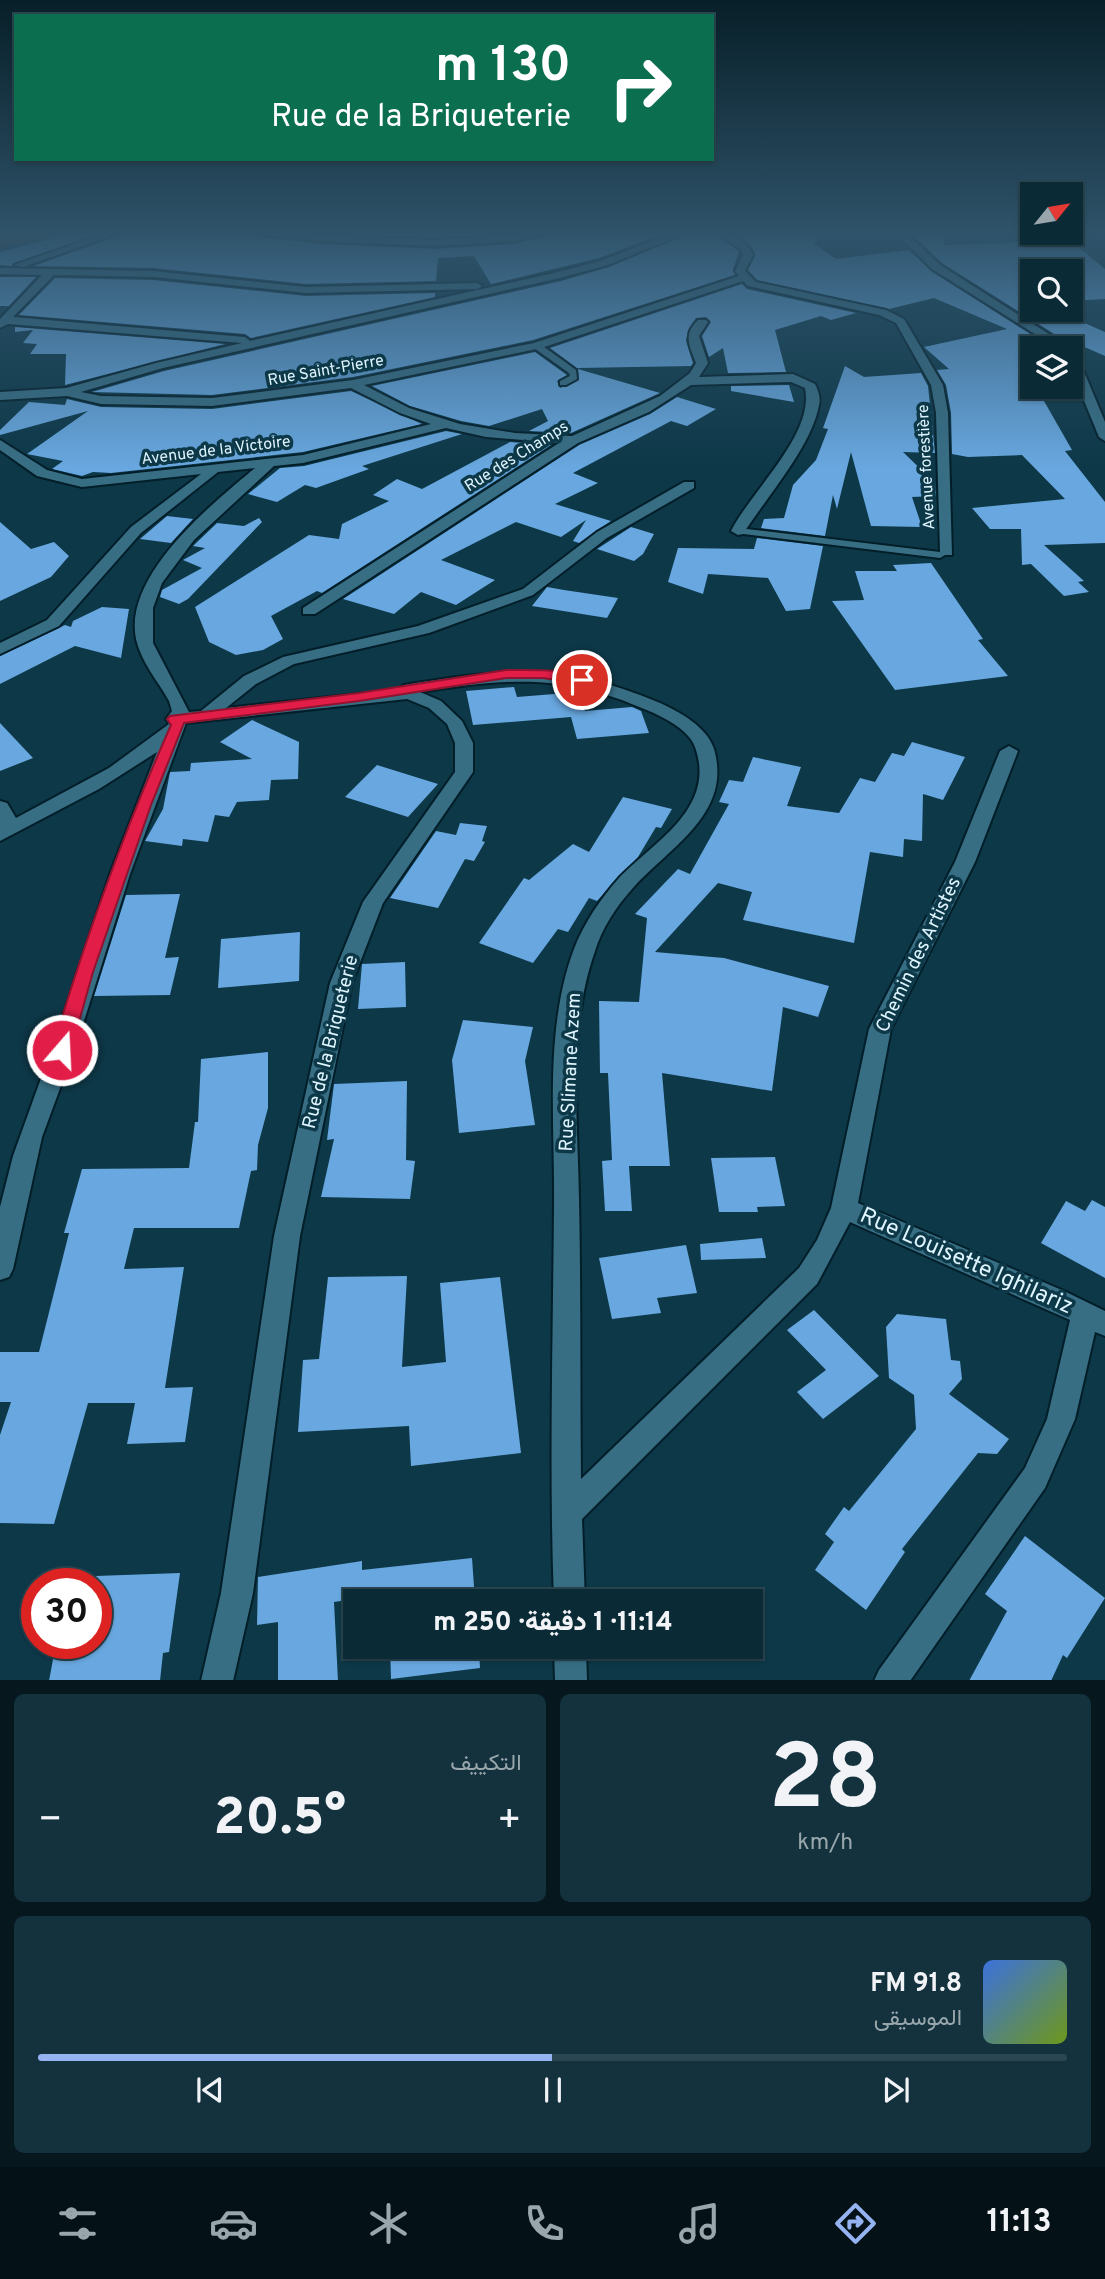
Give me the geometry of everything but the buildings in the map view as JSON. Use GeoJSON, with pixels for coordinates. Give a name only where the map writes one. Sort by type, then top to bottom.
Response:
{"type":"FeatureCollection","features":[{"type":"Feature","properties":{"kind":"street"},"geometry":{"type":"LineString","coordinates":[[0,396],[67,392],[160,365],[404,310]]}},
{"type":"Feature","properties":{"kind":"street","name":"Rue Saint-Pierre"},"geometry":{"type":"LineString","coordinates":[[67,392],[101,400],[212,402],[353,384],[537,346],[644,310]]}},
{"type":"Feature","properties":{"kind":"street","name":"Avenue forestière"},"geometry":{"type":"LineString","coordinates":[[875,310],[900,321],[937,385],[943,425],[944,554]]}},
{"type":"Feature","properties":{"kind":"street"},"geometry":{"type":"LineString","coordinates":[[1005,310],[1046,336]]}},
{"type":"Feature","properties":{"kind":"street"},"geometry":{"type":"LineString","coordinates":[[7,322],[267,341]]}},
{"type":"Feature","properties":{"kind":"street"},"geometry":{"type":"LineString","coordinates":[[688,381],[698,373],[702,363],[692,337],[694,328],[702,322]]}},
{"type":"Feature","properties":{"kind":"street"},"geometry":{"type":"LineString","coordinates":[[688,381],[793,378],[802,379],[814,391],[816,404],[806,428],[738,531]]}},
{"type":"Feature","properties":{"kind":"street","name":"Rue des Champs"},"geometry":{"type":"LineString","coordinates":[[309,611],[573,440],[610,427],[688,381]]}},
{"type":"Feature","properties":{"kind":"street"},"geometry":{"type":"LineString","coordinates":[[353,384],[410,414],[442,425],[507,435],[573,440]]}},
{"type":"Feature","properties":{"kind":"street"},"geometry":{"type":"LineString","coordinates":[[1083,384],[1105,437]]}},
{"type":"Feature","properties":{"kind":"street","name":"Avenue de la Victoire"},"geometry":{"type":"LineString","coordinates":[[0,444],[42,474],[82,483],[303,458],[442,425]]}},
{"type":"Feature","properties":{"kind":"street"},"geometry":{"type":"LineString","coordinates":[[0,1269],[12,1208],[35,1121],[71,1026],[84,972],[143,805],[181,712],[176,693],[148,654],[142,631],[146,606],[171,559],[193,533],[212,512],[271,462]]}},
{"type":"Feature","properties":{"kind":"street"},"geometry":{"type":"LineString","coordinates":[[0,649],[53,623],[136,530],[196,488],[214,469]]}},
{"type":"Feature","properties":{"kind":"street"},"geometry":{"type":"LineString","coordinates":[[206,715],[250,680],[289,660],[423,630],[528,592],[602,535],[689,485]]}},
{"type":"Feature","properties":{"kind":"street","name":"Rue Slimane Azem"},"geometry":{"type":"LineString","coordinates":[[359,697],[506,674],[543,674],[624,692],[670,715],[695,733],[705,748],[708,785],[700,811],[626,883],[600,918],[584,951],[572,1002],[567,1090],[566,1514],[569,1589]]}},
{"type":"Feature","properties":{"kind":"street","name":"Rue de la Briqueterie"},"geometry":{"type":"LineString","coordinates":[[176,722],[206,715],[408,694],[443,708],[461,730],[467,752],[464,772],[373,902],[341,983],[287,1236],[237,1593],[216,1680]]}},
{"type":"Feature","properties":{"kind":"street"},"geometry":{"type":"LineString","coordinates":[[0,807],[6,831],[126,765],[162,742],[176,722]]}},
{"type":"Feature","properties":{"kind":"street","name":"Chemin des Artistes"},"geometry":{"type":"LineString","coordinates":[[844,1208],[880,1029],[965,862],[1009,751]]}},
{"type":"Feature","properties":{"kind":"street","name":"Rue Louisette Ighilariz"},"geometry":{"type":"LineString","coordinates":[[566,1514],[808,1276],[827,1246],[844,1208],[1055,1299],[1095,1319],[1061,1419],[1035,1478],[891,1680]]}},
{"type":"Feature","properties":{"kind":"street"},"geometry":{"type":"LineString","coordinates":[[570,1659],[571,1680]]}},
{"type":"Feature","properties":{"kind":"lane"},"geometry":{"type":"LineString","coordinates":[[537,346],[573,372],[574,377],[563,383]]}},
{"type":"Feature","properties":{"kind":"lane"},"geometry":{"type":"LineString","coordinates":[[738,531],[944,554]]}},
{"type":"Feature","properties":{"kind":"route"},"geometry":{"type":"LineString","coordinates":[[62,1050],[71,1026],[84,972],[110,906],[143,805],[178,725],[175,719],[359,697],[506,674],[543,674],[582,680]]}}]}
